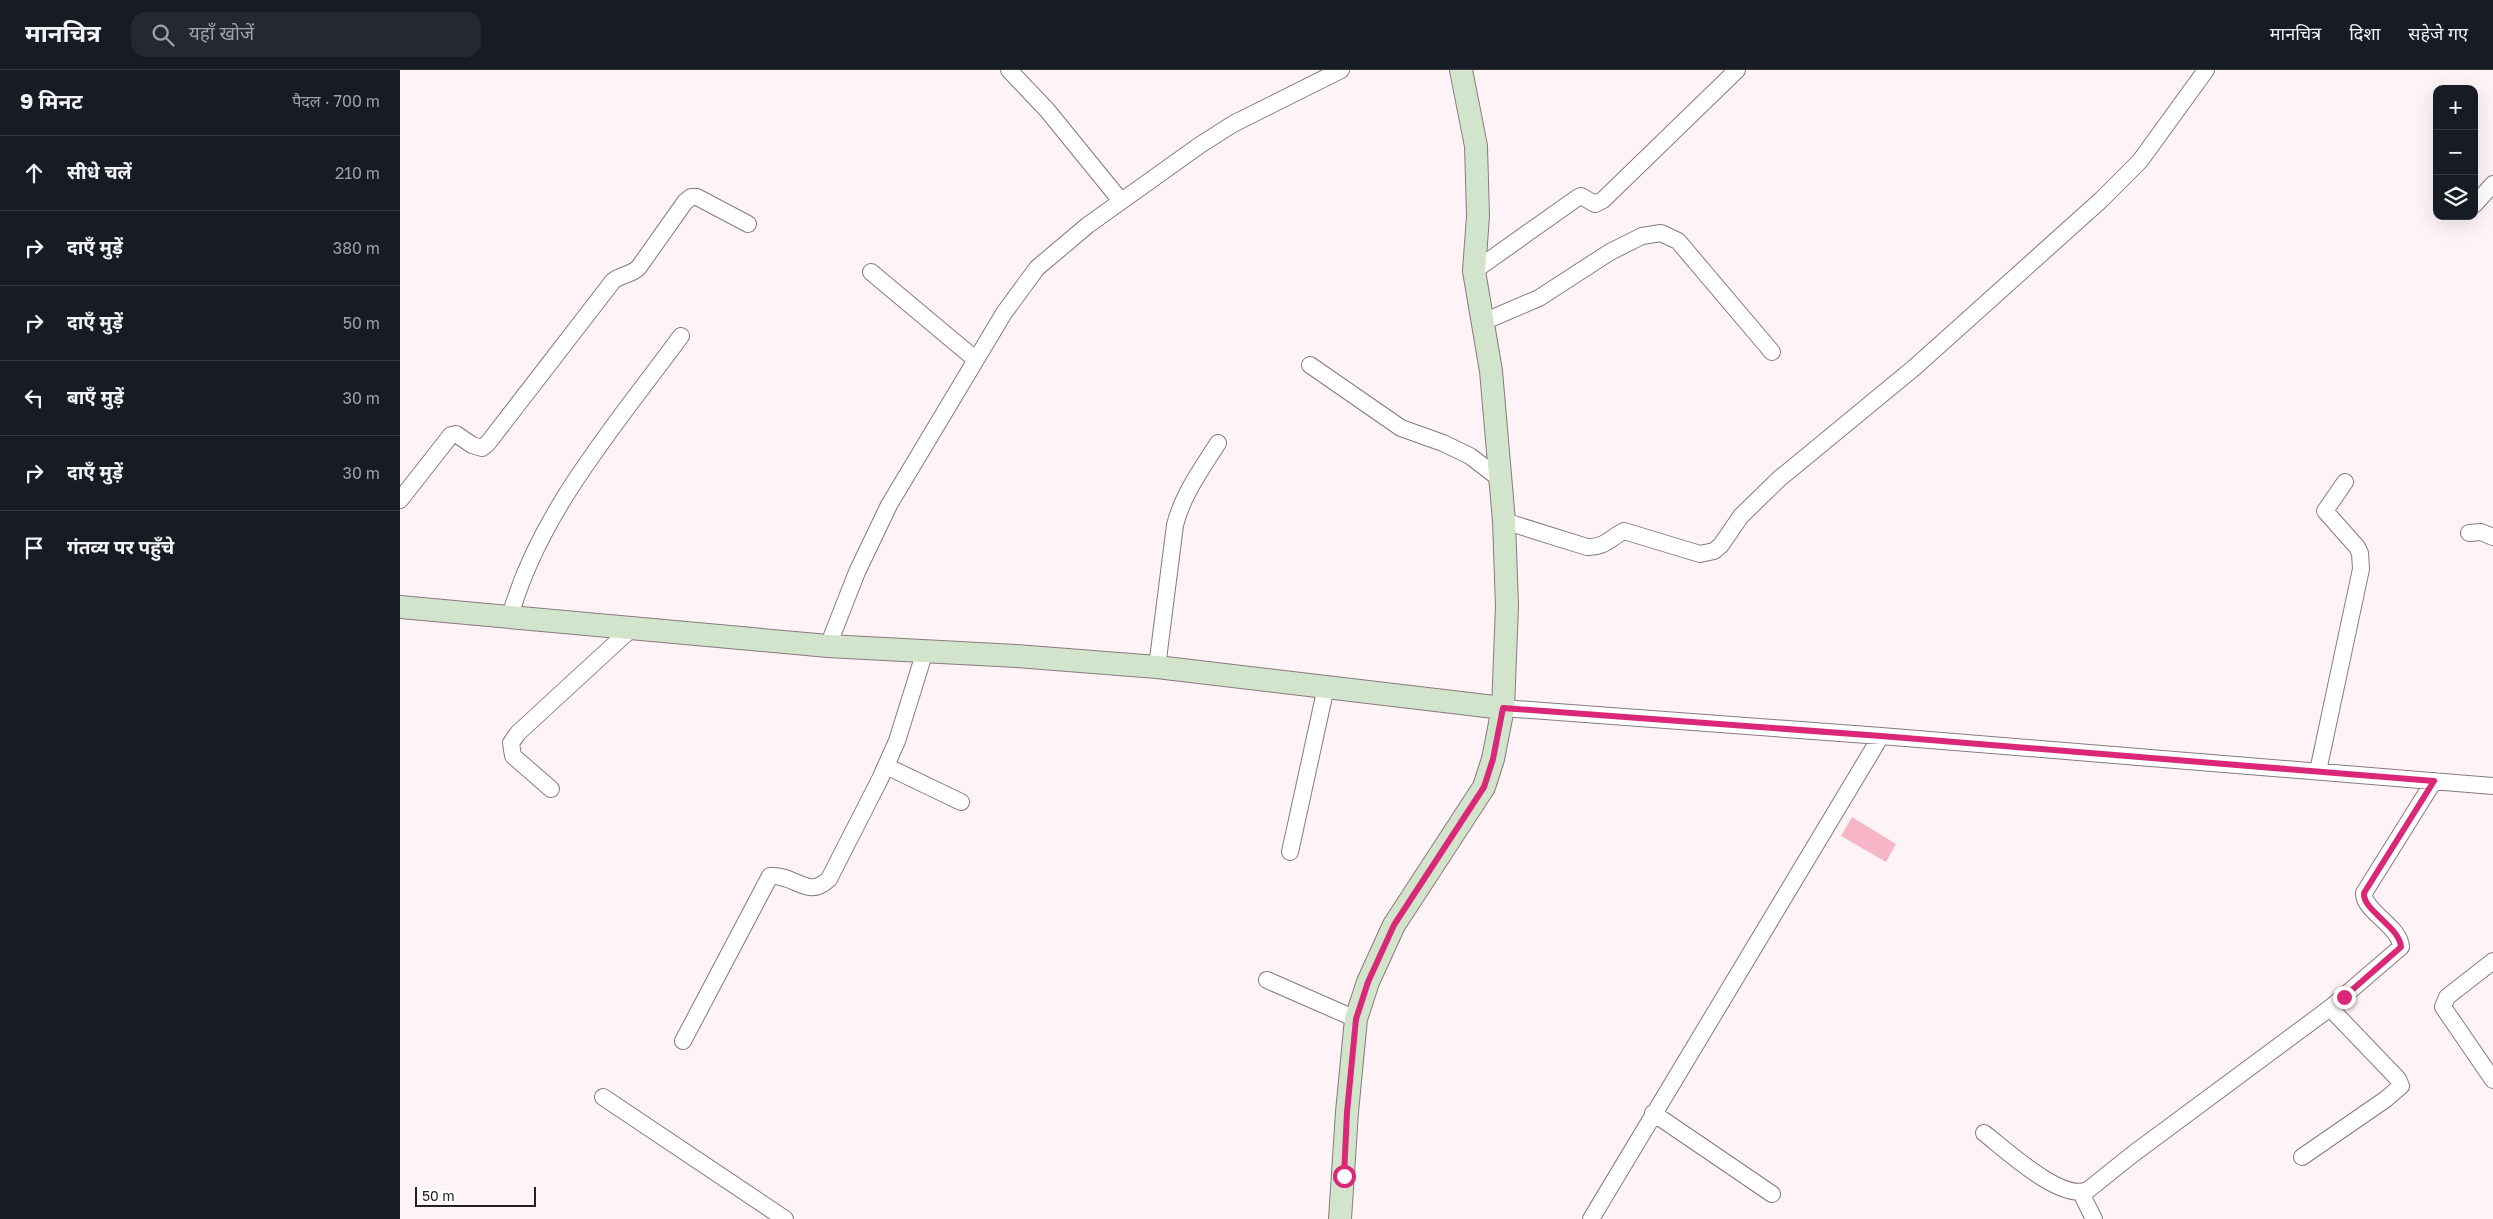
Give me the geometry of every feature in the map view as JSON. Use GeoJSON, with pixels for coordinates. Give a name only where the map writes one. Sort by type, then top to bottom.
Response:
{"type":"FeatureCollection","features":[{"type":"Feature","properties":{"kind":"street"},"geometry":{"type":"LineString","coordinates":[[1009,70],[1047,110],[1120,201]]}},
{"type":"Feature","properties":{"kind":"street"},"geometry":{"type":"LineString","coordinates":[[828,646],[857,572],[884,513],[975,359],[1019,290],[1038,268],[1120,201],[1159,172],[1233,124],[1341,70]]}},
{"type":"Feature","properties":{"kind":"street"},"geometry":{"type":"LineString","coordinates":[[1340,1219],[1347,1112],[1356,1019],[1368,982],[1394,925],[1484,787],[1493,759],[1503,708],[1507,606],[1504,521],[1491,371],[1474,271],[1478,216],[1476,146],[1461,70]]}},
{"type":"Feature","properties":{"kind":"street"},"geometry":{"type":"LineString","coordinates":[[1474,271],[1577,198],[1581,196],[1595,204],[1604,200],[1737,70]]}},
{"type":"Feature","properties":{"kind":"street"},"geometry":{"type":"LineString","coordinates":[[1504,521],[1587,546],[1596,547],[1605,544],[1624,531],[1700,554],[1714,551],[1721,545],[1741,516],[1779,479],[1915,367],[2101,200],[2140,161],[2206,70]]}},
{"type":"Feature","properties":{"kind":"street"},"geometry":{"type":"LineString","coordinates":[[2478,201],[2493,184]]}},
{"type":"Feature","properties":{"kind":"street"},"geometry":{"type":"LineString","coordinates":[[400,500],[450,435],[456,434],[477,447],[482,448],[488,443],[613,281],[619,276],[634,272],[639,267],[685,202],[691,197],[697,197],[748,224]]}},
{"type":"Feature","properties":{"kind":"street"},"geometry":{"type":"LineString","coordinates":[[1483,322],[1539,298],[1610,252],[1642,236],[1661,233],[1678,241],[1772,352]]}},
{"type":"Feature","properties":{"kind":"street"},"geometry":{"type":"LineString","coordinates":[[871,272],[975,359]]}},
{"type":"Feature","properties":{"kind":"street"},"geometry":{"type":"LineString","coordinates":[[510,617],[516,593],[558,509],[578,477],[681,336]]}},
{"type":"Feature","properties":{"kind":"street"},"geometry":{"type":"LineString","coordinates":[[1310,365],[1401,428],[1443,443],[1470,456],[1500,479]]}},
{"type":"Feature","properties":{"kind":"street"},"geometry":{"type":"LineString","coordinates":[[1157,667],[1175,525],[1180,507],[1191,486],[1218,444]]}},
{"type":"Feature","properties":{"kind":"street"},"geometry":{"type":"LineString","coordinates":[[2318,771],[2361,569],[2360,553],[2357,548],[2325,511],[2345,482]]}},
{"type":"Feature","properties":{"kind":"street"},"geometry":{"type":"LineString","coordinates":[[2469,533],[2481,532],[2493,537]]}},
{"type":"Feature","properties":{"kind":"street"},"geometry":{"type":"LineString","coordinates":[[400,607],[828,646],[1157,667],[1503,708],[1881,736],[2493,786]]}},
{"type":"Feature","properties":{"kind":"street"},"geometry":{"type":"LineString","coordinates":[[551,789],[513,756],[511,743],[518,733],[630,629]]}},
{"type":"Feature","properties":{"kind":"street"},"geometry":{"type":"LineString","coordinates":[[682,1041],[765,882],[770,876],[779,875],[812,888],[820,887],[829,879],[897,741],[925,651]]}},
{"type":"Feature","properties":{"kind":"street"},"geometry":{"type":"LineString","coordinates":[[1290,852],[1326,687]]}},
{"type":"Feature","properties":{"kind":"street"},"geometry":{"type":"LineString","coordinates":[[1591,1219],[1881,736]]}},
{"type":"Feature","properties":{"kind":"street"},"geometry":{"type":"LineString","coordinates":[[886,766],[961,802]]}},
{"type":"Feature","properties":{"kind":"street"},"geometry":{"type":"LineString","coordinates":[[1984,1133],[2040,1176],[2073,1192],[2081,1193],[2330,1008],[2401,947],[2399,938],[2366,901],[2364,893],[2434,781]]}},
{"type":"Feature","properties":{"kind":"street"},"geometry":{"type":"LineString","coordinates":[[2493,961],[2447,997],[2443,1007],[2493,1080]]}},
{"type":"Feature","properties":{"kind":"street"},"geometry":{"type":"LineString","coordinates":[[1267,980],[1356,1019]]}},
{"type":"Feature","properties":{"kind":"street"},"geometry":{"type":"LineString","coordinates":[[2302,1157],[2386,1099],[2401,1086],[2398,1079],[2330,1008]]}},
{"type":"Feature","properties":{"kind":"street"},"geometry":{"type":"LineString","coordinates":[[603,1097],[785,1219]]}},
{"type":"Feature","properties":{"kind":"street"},"geometry":{"type":"LineString","coordinates":[[1653,1113],[1772,1194]]}},
{"type":"Feature","properties":{"kind":"street"},"geometry":{"type":"LineString","coordinates":[[2081,1193],[2094,1219]]}},
{"type":"Feature","properties":{"kind":"building"},"geometry":{"type":"Polygon","coordinates":[[[1852,817],[1896,844],[1886,862],[1841,836],[1852,817]]]}},
{"type":"Feature","properties":{"kind":"route"},"geometry":{"type":"LineString","coordinates":[[1344,1176],[1347,1112],[1356,1019],[1368,982],[1378,956],[1394,925],[1484,787],[1493,759],[1503,708],[1881,736],[2434,781],[2367,886],[2363,897],[2399,938],[2401,947],[2344,997]]}}]}
